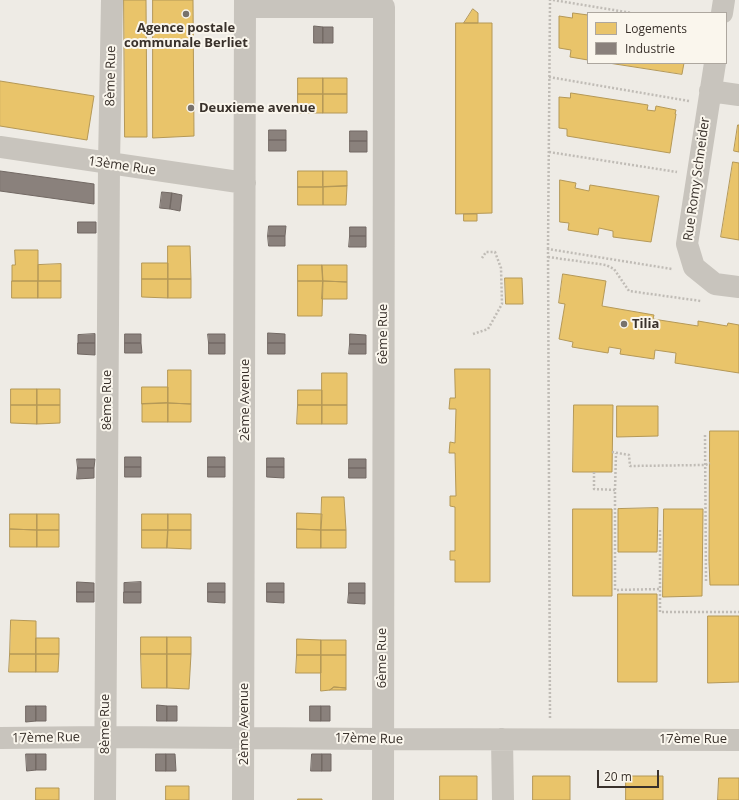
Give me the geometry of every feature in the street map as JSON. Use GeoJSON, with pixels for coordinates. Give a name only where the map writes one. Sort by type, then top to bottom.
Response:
{"type":"FeatureCollection","features":[{"type":"Feature","properties":{"kind":"street","name":"8ème Rue"},"geometry":{"type":"LineString","coordinates":[[105,800],[104,737],[109,164],[112,0]]}},
{"type":"Feature","properties":{"kind":"street"},"geometry":{"type":"LineString","coordinates":[[722,12],[724,0]]}},
{"type":"Feature","properties":{"kind":"street","name":"2ème Avenue"},"geometry":{"type":"LineString","coordinates":[[243,800],[245,3]]}},
{"type":"Feature","properties":{"kind":"street","name":"6ème Rue"},"geometry":{"type":"LineString","coordinates":[[245,3],[384,7],[382,800]]}},
{"type":"Feature","properties":{"kind":"street","name":"Rue Romy Schneider"},"geometry":{"type":"LineString","coordinates":[[694,267],[687,244],[714,64]]}},
{"type":"Feature","properties":{"kind":"street"},"geometry":{"type":"LineString","coordinates":[[709,98],[739,95]]}},
{"type":"Feature","properties":{"kind":"street","name":"13ème Rue"},"geometry":{"type":"LineString","coordinates":[[0,147],[245,184]]}},
{"type":"Feature","properties":{"kind":"street"},"geometry":{"type":"LineString","coordinates":[[694,267],[715,284],[739,286]]}},
{"type":"Feature","properties":{"kind":"street","name":"17ème Rue"},"geometry":{"type":"LineString","coordinates":[[0,738],[243,737],[739,740]]}},
{"type":"Feature","properties":{"kind":"street"},"geometry":{"type":"LineString","coordinates":[[502,739],[503,800]]}},
{"type":"Feature","properties":{"kind":"path"},"geometry":{"type":"LineString","coordinates":[[551,739],[548,249],[551,0],[626,12]]}},
{"type":"Feature","properties":{"kind":"path"},"geometry":{"type":"LineString","coordinates":[[549,77],[709,98]]}},
{"type":"Feature","properties":{"kind":"path"},"geometry":{"type":"LineString","coordinates":[[549,152],[697,176]]}},
{"type":"Feature","properties":{"kind":"path"},"geometry":{"type":"LineString","coordinates":[[548,249],[682,270],[694,267]]}},
{"type":"Feature","properties":{"kind":"path"},"geometry":{"type":"LineString","coordinates":[[473,334],[488,329],[502,304],[501,268],[495,252],[486,252],[482,258]]}},
{"type":"Feature","properties":{"kind":"path"},"geometry":{"type":"LineString","coordinates":[[548,257],[606,265],[614,269],[629,291],[708,302]]}},
{"type":"Feature","properties":{"kind":"path"},"geometry":{"type":"LineString","coordinates":[[705,435],[706,580]]}},
{"type":"Feature","properties":{"kind":"path"},"geometry":{"type":"LineString","coordinates":[[612,452],[629,455],[630,466],[705,465],[710,463]]}},
{"type":"Feature","properties":{"kind":"path"},"geometry":{"type":"LineString","coordinates":[[616,453],[615,590],[661,589]]}},
{"type":"Feature","properties":{"kind":"path"},"geometry":{"type":"LineString","coordinates":[[594,472],[594,490],[615,490]]}},
{"type":"Feature","properties":{"kind":"path"},"geometry":{"type":"LineString","coordinates":[[660,530],[660,612],[739,612]]}},
{"type":"Feature","properties":{"kind":"building: Logements"},"geometry":{"type":"Polygon","coordinates":[[[124,0],[146,0],[147,137],[125,137],[124,0]]]}},
{"type":"Feature","properties":{"kind":"building: Logements"},"geometry":{"type":"Polygon","coordinates":[[[153,0],[193,0],[194,136],[153,138],[153,0]]]}},
{"type":"Feature","properties":{"kind":"building: Logements"},"geometry":{"type":"Polygon","coordinates":[[[473,9],[478,13],[478,23],[464,23],[473,9]]]}},
{"type":"Feature","properties":{"kind":"building: Logements"},"geometry":{"type":"Polygon","coordinates":[[[573,13],[587,15],[587,60],[570,57],[571,50],[559,48],[559,16],[572,18],[573,13]]]}},
{"type":"Feature","properties":{"kind":"building: Logements"},"geometry":{"type":"Polygon","coordinates":[[[456,23],[492,23],[492,213],[456,214],[456,23]]]}},
{"type":"Feature","properties":{"kind":"building: Logements"},"geometry":{"type":"Polygon","coordinates":[[[616,64],[684,64],[682,74],[616,64]]]}},
{"type":"Feature","properties":{"kind":"building: Logements"},"geometry":{"type":"Polygon","coordinates":[[[298,78],[323,78],[323,94],[298,94],[298,78]]]}},
{"type":"Feature","properties":{"kind":"building: Logements"},"geometry":{"type":"Polygon","coordinates":[[[323,78],[347,78],[347,94],[323,94],[323,78]]]}},
{"type":"Feature","properties":{"kind":"building: Logements"},"geometry":{"type":"Polygon","coordinates":[[[0,81],[94,96],[87,140],[0,126],[0,81]]]}},
{"type":"Feature","properties":{"kind":"building: Logements"},"geometry":{"type":"Polygon","coordinates":[[[571,93],[648,105],[647,110],[655,111],[656,106],[676,110],[670,153],[567,136],[567,129],[559,128],[559,97],[570,98],[571,93]]]}},
{"type":"Feature","properties":{"kind":"building: Logements"},"geometry":{"type":"Polygon","coordinates":[[[298,94],[323,94],[323,113],[298,113],[298,94]]]}},
{"type":"Feature","properties":{"kind":"building: Logements"},"geometry":{"type":"Polygon","coordinates":[[[323,94],[347,94],[347,113],[323,113],[323,94]]]}},
{"type":"Feature","properties":{"kind":"building: Logements"},"geometry":{"type":"Polygon","coordinates":[[[739,125],[739,152],[734,151],[739,125]]]}},
{"type":"Feature","properties":{"kind":"building: Logements"},"geometry":{"type":"Polygon","coordinates":[[[733,162],[739,163],[739,240],[721,237],[733,162]]]}},
{"type":"Feature","properties":{"kind":"building: Logements"},"geometry":{"type":"Polygon","coordinates":[[[298,171],[323,171],[323,187],[298,187],[298,171]]]}},
{"type":"Feature","properties":{"kind":"building: Logements"},"geometry":{"type":"Polygon","coordinates":[[[323,171],[347,171],[347,186],[323,187],[323,171]]]}},
{"type":"Feature","properties":{"kind":"building: Logements"},"geometry":{"type":"Polygon","coordinates":[[[560,180],[576,183],[575,188],[589,191],[590,185],[659,196],[651,242],[613,237],[613,231],[599,228],[598,235],[568,230],[569,223],[560,222],[560,180]]]}},
{"type":"Feature","properties":{"kind":"building: Logements"},"geometry":{"type":"Polygon","coordinates":[[[347,186],[346,205],[323,205],[323,187],[347,186]]]}},
{"type":"Feature","properties":{"kind":"building: Logements"},"geometry":{"type":"Polygon","coordinates":[[[298,187],[323,187],[323,205],[298,205],[298,187]]]}},
{"type":"Feature","properties":{"kind":"building: Logements"},"geometry":{"type":"Polygon","coordinates":[[[464,214],[477,214],[477,221],[464,221],[464,214]]]}},
{"type":"Feature","properties":{"kind":"building: Logements"},"geometry":{"type":"Polygon","coordinates":[[[168,246],[190,246],[191,279],[168,279],[168,246]]]}},
{"type":"Feature","properties":{"kind":"building: Logements"},"geometry":{"type":"Polygon","coordinates":[[[15,250],[38,250],[38,281],[12,281],[12,265],[15,265],[15,250]]]}},
{"type":"Feature","properties":{"kind":"building: Logements"},"geometry":{"type":"Polygon","coordinates":[[[142,263],[168,263],[168,279],[142,279],[142,263]]]}},
{"type":"Feature","properties":{"kind":"building: Logements"},"geometry":{"type":"Polygon","coordinates":[[[61,264],[61,281],[38,281],[38,265],[61,264]]]}},
{"type":"Feature","properties":{"kind":"building: Logements"},"geometry":{"type":"Polygon","coordinates":[[[298,265],[322,265],[323,281],[298,281],[298,265]]]}},
{"type":"Feature","properties":{"kind":"building: Logements"},"geometry":{"type":"Polygon","coordinates":[[[322,265],[347,265],[347,282],[323,281],[322,265]]]}},
{"type":"Feature","properties":{"kind":"building: Logements","name":"Tilia"},"geometry":{"type":"Polygon","coordinates":[[[563,274],[606,281],[602,306],[654,315],[653,319],[698,326],[698,321],[727,326],[728,323],[739,325],[739,373],[675,363],[676,353],[655,350],[654,359],[620,354],[621,349],[609,347],[608,353],[572,347],[573,342],[559,339],[565,304],[559,303],[563,274]]]}},
{"type":"Feature","properties":{"kind":"building: Logements"},"geometry":{"type":"Polygon","coordinates":[[[505,278],[522,278],[523,304],[506,304],[505,278]]]}},
{"type":"Feature","properties":{"kind":"building: Logements"},"geometry":{"type":"Polygon","coordinates":[[[142,279],[168,279],[168,298],[142,297],[142,279]]]}},
{"type":"Feature","properties":{"kind":"building: Logements"},"geometry":{"type":"Polygon","coordinates":[[[168,279],[191,279],[191,298],[168,298],[168,279]]]}},
{"type":"Feature","properties":{"kind":"building: Logements"},"geometry":{"type":"Polygon","coordinates":[[[12,281],[38,281],[38,298],[12,298],[12,281]]]}},
{"type":"Feature","properties":{"kind":"building: Logements"},"geometry":{"type":"Polygon","coordinates":[[[38,281],[61,281],[61,298],[38,298],[38,281]]]}},
{"type":"Feature","properties":{"kind":"building: Logements"},"geometry":{"type":"Polygon","coordinates":[[[298,281],[323,281],[322,316],[298,316],[298,281]]]}},
{"type":"Feature","properties":{"kind":"building: Logements"},"geometry":{"type":"Polygon","coordinates":[[[323,281],[347,282],[347,299],[322,299],[323,281]]]}},
{"type":"Feature","properties":{"kind":"building: Logements"},"geometry":{"type":"Polygon","coordinates":[[[455,369],[490,369],[490,582],[455,582],[455,560],[450,560],[450,551],[455,551],[455,507],[450,506],[450,496],[456,496],[455,453],[449,453],[450,442],[455,443],[456,409],[449,409],[450,398],[455,398],[455,369]]]}},
{"type":"Feature","properties":{"kind":"building: Logements"},"geometry":{"type":"Polygon","coordinates":[[[168,370],[191,370],[191,404],[168,403],[168,370]]]}},
{"type":"Feature","properties":{"kind":"building: Logements"},"geometry":{"type":"Polygon","coordinates":[[[322,373],[347,373],[347,405],[322,405],[322,373]]]}},
{"type":"Feature","properties":{"kind":"building: Logements"},"geometry":{"type":"Polygon","coordinates":[[[142,387],[168,387],[168,403],[142,404],[142,387]]]}},
{"type":"Feature","properties":{"kind":"building: Logements"},"geometry":{"type":"Polygon","coordinates":[[[11,389],[37,389],[37,405],[11,405],[11,389]]]}},
{"type":"Feature","properties":{"kind":"building: Logements"},"geometry":{"type":"Polygon","coordinates":[[[37,389],[60,389],[60,405],[37,405],[37,389]]]}},
{"type":"Feature","properties":{"kind":"building: Logements"},"geometry":{"type":"Polygon","coordinates":[[[298,390],[322,390],[322,405],[298,405],[298,390]]]}},
{"type":"Feature","properties":{"kind":"building: Logements"},"geometry":{"type":"Polygon","coordinates":[[[168,403],[191,404],[191,422],[168,422],[168,403]]]}},
{"type":"Feature","properties":{"kind":"building: Logements"},"geometry":{"type":"Polygon","coordinates":[[[168,403],[168,422],[142,422],[142,404],[168,403]]]}},
{"type":"Feature","properties":{"kind":"building: Logements"},"geometry":{"type":"Polygon","coordinates":[[[11,405],[37,405],[37,424],[11,423],[11,405]]]}},
{"type":"Feature","properties":{"kind":"building: Logements"},"geometry":{"type":"Polygon","coordinates":[[[37,405],[60,405],[60,423],[37,424],[37,405]]]}},
{"type":"Feature","properties":{"kind":"building: Logements"},"geometry":{"type":"Polygon","coordinates":[[[298,405],[322,405],[322,424],[297,424],[298,405]]]}},
{"type":"Feature","properties":{"kind":"building: Logements"},"geometry":{"type":"Polygon","coordinates":[[[322,405],[347,405],[347,424],[322,424],[322,405]]]}},
{"type":"Feature","properties":{"kind":"building: Logements"},"geometry":{"type":"Polygon","coordinates":[[[574,405],[613,405],[612,472],[573,472],[574,405]]]}},
{"type":"Feature","properties":{"kind":"building: Logements"},"geometry":{"type":"Polygon","coordinates":[[[617,406],[658,406],[658,436],[617,437],[617,406]]]}},
{"type":"Feature","properties":{"kind":"building: Logements"},"geometry":{"type":"Polygon","coordinates":[[[710,431],[739,431],[739,585],[710,585],[710,431]]]}},
{"type":"Feature","properties":{"kind":"building: Logements"},"geometry":{"type":"Polygon","coordinates":[[[322,497],[344,497],[346,530],[321,530],[322,497]]]}},
{"type":"Feature","properties":{"kind":"building: Logements"},"geometry":{"type":"Polygon","coordinates":[[[658,508],[657,552],[618,552],[618,509],[658,508]]]}},
{"type":"Feature","properties":{"kind":"building: Logements"},"geometry":{"type":"Polygon","coordinates":[[[573,509],[612,509],[612,596],[573,596],[573,509]]]}},
{"type":"Feature","properties":{"kind":"building: Logements"},"geometry":{"type":"Polygon","coordinates":[[[664,509],[703,509],[702,596],[663,597],[664,509]]]}},
{"type":"Feature","properties":{"kind":"building: Logements"},"geometry":{"type":"Polygon","coordinates":[[[297,513],[322,514],[321,530],[297,529],[297,513]]]}},
{"type":"Feature","properties":{"kind":"building: Logements"},"geometry":{"type":"Polygon","coordinates":[[[10,514],[37,514],[37,530],[10,529],[10,514]]]}},
{"type":"Feature","properties":{"kind":"building: Logements"},"geometry":{"type":"Polygon","coordinates":[[[37,514],[59,514],[59,530],[37,530],[37,514]]]}},
{"type":"Feature","properties":{"kind":"building: Logements"},"geometry":{"type":"Polygon","coordinates":[[[142,514],[168,514],[168,530],[142,530],[142,514]]]}},
{"type":"Feature","properties":{"kind":"building: Logements"},"geometry":{"type":"Polygon","coordinates":[[[168,514],[191,514],[191,530],[168,530],[168,514]]]}},
{"type":"Feature","properties":{"kind":"building: Logements"},"geometry":{"type":"Polygon","coordinates":[[[10,529],[37,530],[37,547],[10,547],[10,529]]]}},
{"type":"Feature","properties":{"kind":"building: Logements"},"geometry":{"type":"Polygon","coordinates":[[[297,529],[321,530],[321,548],[297,548],[297,529]]]}},
{"type":"Feature","properties":{"kind":"building: Logements"},"geometry":{"type":"Polygon","coordinates":[[[37,530],[59,530],[59,547],[37,547],[37,530]]]}},
{"type":"Feature","properties":{"kind":"building: Logements"},"geometry":{"type":"Polygon","coordinates":[[[142,530],[168,530],[167,548],[142,548],[142,530]]]}},
{"type":"Feature","properties":{"kind":"building: Logements"},"geometry":{"type":"Polygon","coordinates":[[[168,530],[191,530],[191,549],[167,548],[168,530]]]}},
{"type":"Feature","properties":{"kind":"building: Logements"},"geometry":{"type":"Polygon","coordinates":[[[321,530],[346,530],[346,548],[321,548],[321,530]]]}},
{"type":"Feature","properties":{"kind":"building: Logements"},"geometry":{"type":"Polygon","coordinates":[[[618,594],[657,594],[657,682],[618,682],[618,594]]]}},
{"type":"Feature","properties":{"kind":"building: Logements"},"geometry":{"type":"Polygon","coordinates":[[[708,616],[739,616],[739,682],[708,683],[708,616]]]}},
{"type":"Feature","properties":{"kind":"building: Logements"},"geometry":{"type":"Polygon","coordinates":[[[11,620],[36,621],[36,654],[10,654],[11,620]]]}},
{"type":"Feature","properties":{"kind":"building: Logements"},"geometry":{"type":"Polygon","coordinates":[[[141,637],[167,637],[167,654],[141,654],[141,637]]]}},
{"type":"Feature","properties":{"kind":"building: Logements"},"geometry":{"type":"Polygon","coordinates":[[[167,637],[191,637],[191,654],[167,654],[167,637]]]}},
{"type":"Feature","properties":{"kind":"building: Logements"},"geometry":{"type":"Polygon","coordinates":[[[36,638],[59,638],[59,654],[36,654],[36,638]]]}},
{"type":"Feature","properties":{"kind":"building: Logements"},"geometry":{"type":"Polygon","coordinates":[[[297,639],[321,640],[321,655],[297,655],[297,639]]]}},
{"type":"Feature","properties":{"kind":"building: Logements"},"geometry":{"type":"Polygon","coordinates":[[[321,640],[346,640],[346,655],[321,655],[321,640]]]}},
{"type":"Feature","properties":{"kind":"building: Logements"},"geometry":{"type":"Polygon","coordinates":[[[10,654],[36,654],[36,672],[9,672],[10,654]]]}},
{"type":"Feature","properties":{"kind":"building: Logements"},"geometry":{"type":"Polygon","coordinates":[[[36,654],[59,654],[58,672],[36,672],[36,654]]]}},
{"type":"Feature","properties":{"kind":"building: Logements"},"geometry":{"type":"Polygon","coordinates":[[[141,654],[167,654],[167,688],[142,688],[141,654]]]}},
{"type":"Feature","properties":{"kind":"building: Logements"},"geometry":{"type":"Polygon","coordinates":[[[167,654],[191,654],[189,689],[167,688],[167,654]]]}},
{"type":"Feature","properties":{"kind":"building: Logements"},"geometry":{"type":"Polygon","coordinates":[[[297,655],[321,655],[321,673],[296,673],[297,655]]]}},
{"type":"Feature","properties":{"kind":"building: Logements"},"geometry":{"type":"Polygon","coordinates":[[[321,655],[346,655],[346,688],[334,687],[330,690],[321,691],[321,655]]]}},
{"type":"Feature","properties":{"kind":"building: Logements"},"geometry":{"type":"Polygon","coordinates":[[[334,687],[346,688],[346,690],[330,690],[334,687]]]}},
{"type":"Feature","properties":{"kind":"building: Logements"},"geometry":{"type":"Polygon","coordinates":[[[440,776],[477,776],[477,800],[440,800],[440,776]]]}},
{"type":"Feature","properties":{"kind":"building: Logements"},"geometry":{"type":"Polygon","coordinates":[[[533,776],[570,776],[570,800],[533,800],[533,776]]]}},
{"type":"Feature","properties":{"kind":"building: Logements"},"geometry":{"type":"Polygon","coordinates":[[[626,776],[663,776],[663,800],[626,800],[626,776]]]}},
{"type":"Feature","properties":{"kind":"building: Logements"},"geometry":{"type":"Polygon","coordinates":[[[719,778],[739,778],[739,800],[718,800],[719,778]]]}},
{"type":"Feature","properties":{"kind":"building: Logements"},"geometry":{"type":"Polygon","coordinates":[[[166,786],[189,786],[189,800],[166,800],[166,786]]]}},
{"type":"Feature","properties":{"kind":"building: Logements"},"geometry":{"type":"Polygon","coordinates":[[[36,788],[59,788],[59,800],[36,800],[36,788]]]}},
{"type":"Feature","properties":{"kind":"building: Logements"},"geometry":{"type":"Polygon","coordinates":[[[322,799],[322,800],[298,800],[322,799]]]}},
{"type":"Feature","properties":{"kind":"building: Industrie"},"geometry":{"type":"Polygon","coordinates":[[[314,26],[323,27],[323,43],[314,43],[314,26]]]}},
{"type":"Feature","properties":{"kind":"building: Industrie"},"geometry":{"type":"Polygon","coordinates":[[[323,27],[333,27],[333,43],[323,43],[323,27]]]}},
{"type":"Feature","properties":{"kind":"building: Industrie"},"geometry":{"type":"Polygon","coordinates":[[[269,130],[286,130],[286,140],[269,140],[269,130]]]}},
{"type":"Feature","properties":{"kind":"building: Industrie"},"geometry":{"type":"Polygon","coordinates":[[[350,131],[367,131],[367,141],[350,141],[350,131]]]}},
{"type":"Feature","properties":{"kind":"building: Industrie"},"geometry":{"type":"Polygon","coordinates":[[[269,140],[286,140],[286,151],[269,151],[269,140]]]}},
{"type":"Feature","properties":{"kind":"building: Industrie"},"geometry":{"type":"Polygon","coordinates":[[[350,141],[367,141],[367,152],[350,152],[350,141]]]}},
{"type":"Feature","properties":{"kind":"building: Industrie"},"geometry":{"type":"Polygon","coordinates":[[[0,171],[94,184],[94,204],[0,191],[0,171]]]}},
{"type":"Feature","properties":{"kind":"building: Industrie"},"geometry":{"type":"Polygon","coordinates":[[[162,192],[172,193],[170,209],[160,208],[162,192]]]}},
{"type":"Feature","properties":{"kind":"building: Industrie"},"geometry":{"type":"Polygon","coordinates":[[[172,193],[182,195],[180,211],[170,209],[172,193]]]}},
{"type":"Feature","properties":{"kind":"building: Industrie"},"geometry":{"type":"Polygon","coordinates":[[[78,222],[96,222],[96,233],[78,233],[78,222]]]}},
{"type":"Feature","properties":{"kind":"building: Industrie"},"geometry":{"type":"Polygon","coordinates":[[[269,226],[286,226],[285,236],[268,236],[269,226]]]}},
{"type":"Feature","properties":{"kind":"building: Industrie"},"geometry":{"type":"Polygon","coordinates":[[[350,227],[366,227],[366,236],[350,236],[350,227]]]}},
{"type":"Feature","properties":{"kind":"building: Industrie"},"geometry":{"type":"Polygon","coordinates":[[[268,236],[285,236],[285,246],[269,246],[268,236]]]}},
{"type":"Feature","properties":{"kind":"building: Industrie"},"geometry":{"type":"Polygon","coordinates":[[[350,236],[366,236],[366,247],[349,247],[350,236]]]}},
{"type":"Feature","properties":{"kind":"building: Industrie"},"geometry":{"type":"Polygon","coordinates":[[[268,333],[285,334],[285,343],[268,343],[268,333]]]}},
{"type":"Feature","properties":{"kind":"building: Industrie"},"geometry":{"type":"Polygon","coordinates":[[[95,334],[95,343],[78,343],[78,335],[95,334]]]}},
{"type":"Feature","properties":{"kind":"building: Industrie"},"geometry":{"type":"Polygon","coordinates":[[[125,334],[141,334],[141,343],[125,343],[125,334]]]}},
{"type":"Feature","properties":{"kind":"building: Industrie"},"geometry":{"type":"Polygon","coordinates":[[[208,334],[225,334],[225,343],[209,343],[208,334]]]}},
{"type":"Feature","properties":{"kind":"building: Industrie"},"geometry":{"type":"Polygon","coordinates":[[[350,334],[366,335],[366,344],[350,344],[350,334]]]}},
{"type":"Feature","properties":{"kind":"building: Industrie"},"geometry":{"type":"Polygon","coordinates":[[[78,343],[95,343],[95,355],[78,354],[78,343]]]}},
{"type":"Feature","properties":{"kind":"building: Industrie"},"geometry":{"type":"Polygon","coordinates":[[[125,343],[141,343],[142,353],[125,353],[125,343]]]}},
{"type":"Feature","properties":{"kind":"building: Industrie"},"geometry":{"type":"Polygon","coordinates":[[[209,343],[225,343],[225,354],[209,354],[209,343]]]}},
{"type":"Feature","properties":{"kind":"building: Industrie"},"geometry":{"type":"Polygon","coordinates":[[[268,343],[285,343],[285,354],[268,354],[268,343]]]}},
{"type":"Feature","properties":{"kind":"building: Industrie"},"geometry":{"type":"Polygon","coordinates":[[[350,344],[366,344],[366,354],[349,354],[350,344]]]}},
{"type":"Feature","properties":{"kind":"building: Industrie"},"geometry":{"type":"Polygon","coordinates":[[[125,457],[141,457],[141,467],[125,467],[125,457]]]}},
{"type":"Feature","properties":{"kind":"building: Industrie"},"geometry":{"type":"Polygon","coordinates":[[[208,457],[225,457],[225,467],[208,467],[208,457]]]}},
{"type":"Feature","properties":{"kind":"building: Industrie"},"geometry":{"type":"Polygon","coordinates":[[[267,458],[284,458],[284,467],[267,467],[267,458]]]}},
{"type":"Feature","properties":{"kind":"building: Industrie"},"geometry":{"type":"Polygon","coordinates":[[[77,459],[95,459],[94,468],[78,468],[77,459]]]}},
{"type":"Feature","properties":{"kind":"building: Industrie"},"geometry":{"type":"Polygon","coordinates":[[[349,459],[366,459],[366,468],[349,468],[349,459]]]}},
{"type":"Feature","properties":{"kind":"building: Industrie"},"geometry":{"type":"Polygon","coordinates":[[[125,467],[141,467],[141,477],[125,477],[125,467]]]}},
{"type":"Feature","properties":{"kind":"building: Industrie"},"geometry":{"type":"Polygon","coordinates":[[[208,467],[225,467],[225,477],[208,477],[208,467]]]}},
{"type":"Feature","properties":{"kind":"building: Industrie"},"geometry":{"type":"Polygon","coordinates":[[[267,467],[284,467],[284,478],[267,477],[267,467]]]}},
{"type":"Feature","properties":{"kind":"building: Industrie"},"geometry":{"type":"Polygon","coordinates":[[[78,468],[94,468],[94,478],[77,479],[78,468]]]}},
{"type":"Feature","properties":{"kind":"building: Industrie"},"geometry":{"type":"Polygon","coordinates":[[[349,468],[366,468],[366,478],[349,478],[349,468]]]}},
{"type":"Feature","properties":{"kind":"building: Industrie"},"geometry":{"type":"Polygon","coordinates":[[[77,582],[94,583],[94,592],[77,592],[77,582]]]}},
{"type":"Feature","properties":{"kind":"building: Industrie"},"geometry":{"type":"Polygon","coordinates":[[[141,582],[141,592],[124,592],[124,583],[141,582]]]}},
{"type":"Feature","properties":{"kind":"building: Industrie"},"geometry":{"type":"Polygon","coordinates":[[[208,583],[225,583],[225,592],[208,592],[208,583]]]}},
{"type":"Feature","properties":{"kind":"building: Industrie"},"geometry":{"type":"Polygon","coordinates":[[[267,583],[284,583],[284,592],[267,592],[267,583]]]}},
{"type":"Feature","properties":{"kind":"building: Industrie"},"geometry":{"type":"Polygon","coordinates":[[[349,583],[365,583],[365,593],[349,593],[349,583]]]}},
{"type":"Feature","properties":{"kind":"building: Industrie"},"geometry":{"type":"Polygon","coordinates":[[[77,592],[94,592],[94,602],[77,602],[77,592]]]}},
{"type":"Feature","properties":{"kind":"building: Industrie"},"geometry":{"type":"Polygon","coordinates":[[[124,592],[141,592],[141,603],[124,603],[124,592]]]}},
{"type":"Feature","properties":{"kind":"building: Industrie"},"geometry":{"type":"Polygon","coordinates":[[[208,592],[225,592],[225,603],[208,602],[208,592]]]}},
{"type":"Feature","properties":{"kind":"building: Industrie"},"geometry":{"type":"Polygon","coordinates":[[[267,592],[284,592],[284,603],[267,602],[267,592]]]}},
{"type":"Feature","properties":{"kind":"building: Industrie"},"geometry":{"type":"Polygon","coordinates":[[[349,593],[365,593],[365,604],[348,603],[349,593]]]}},
{"type":"Feature","properties":{"kind":"building: Industrie"},"geometry":{"type":"Polygon","coordinates":[[[157,705],[167,706],[167,721],[157,721],[157,705]]]}},
{"type":"Feature","properties":{"kind":"building: Industrie"},"geometry":{"type":"Polygon","coordinates":[[[26,706],[36,706],[36,721],[26,722],[26,706]]]}},
{"type":"Feature","properties":{"kind":"building: Industrie"},"geometry":{"type":"Polygon","coordinates":[[[36,706],[46,706],[46,721],[36,721],[36,706]]]}},
{"type":"Feature","properties":{"kind":"building: Industrie"},"geometry":{"type":"Polygon","coordinates":[[[167,706],[177,706],[177,721],[167,721],[167,706]]]}},
{"type":"Feature","properties":{"kind":"building: Industrie"},"geometry":{"type":"Polygon","coordinates":[[[310,706],[321,706],[321,721],[310,721],[310,706]]]}},
{"type":"Feature","properties":{"kind":"building: Industrie"},"geometry":{"type":"Polygon","coordinates":[[[321,706],[330,706],[330,721],[321,721],[321,706]]]}},
{"type":"Feature","properties":{"kind":"building: Industrie"},"geometry":{"type":"Polygon","coordinates":[[[26,754],[36,754],[36,770],[27,771],[26,754]]]}},
{"type":"Feature","properties":{"kind":"building: Industrie"},"geometry":{"type":"Polygon","coordinates":[[[36,754],[46,754],[46,770],[36,770],[36,754]]]}},
{"type":"Feature","properties":{"kind":"building: Industrie"},"geometry":{"type":"Polygon","coordinates":[[[156,754],[166,754],[166,771],[156,771],[156,754]]]}},
{"type":"Feature","properties":{"kind":"building: Industrie"},"geometry":{"type":"Polygon","coordinates":[[[166,754],[175,754],[176,771],[166,771],[166,754]]]}},
{"type":"Feature","properties":{"kind":"building: Industrie"},"geometry":{"type":"Polygon","coordinates":[[[312,754],[322,754],[322,771],[311,771],[312,754]]]}},
{"type":"Feature","properties":{"kind":"building: Industrie"},"geometry":{"type":"Polygon","coordinates":[[[322,754],[331,754],[331,771],[322,771],[322,754]]]}},
{"type":"Feature","properties":{"kind":"place","name":"Agence postale communale Berliet"},"geometry":{"type":"Point","coordinates":[186,14]}},
{"type":"Feature","properties":{"kind":"place","name":"Deuxieme avenue"},"geometry":{"type":"Point","coordinates":[191,108]}},
{"type":"Feature","properties":{"kind":"place","name":"Tilia"},"geometry":{"type":"Point","coordinates":[624,324]}}]}
